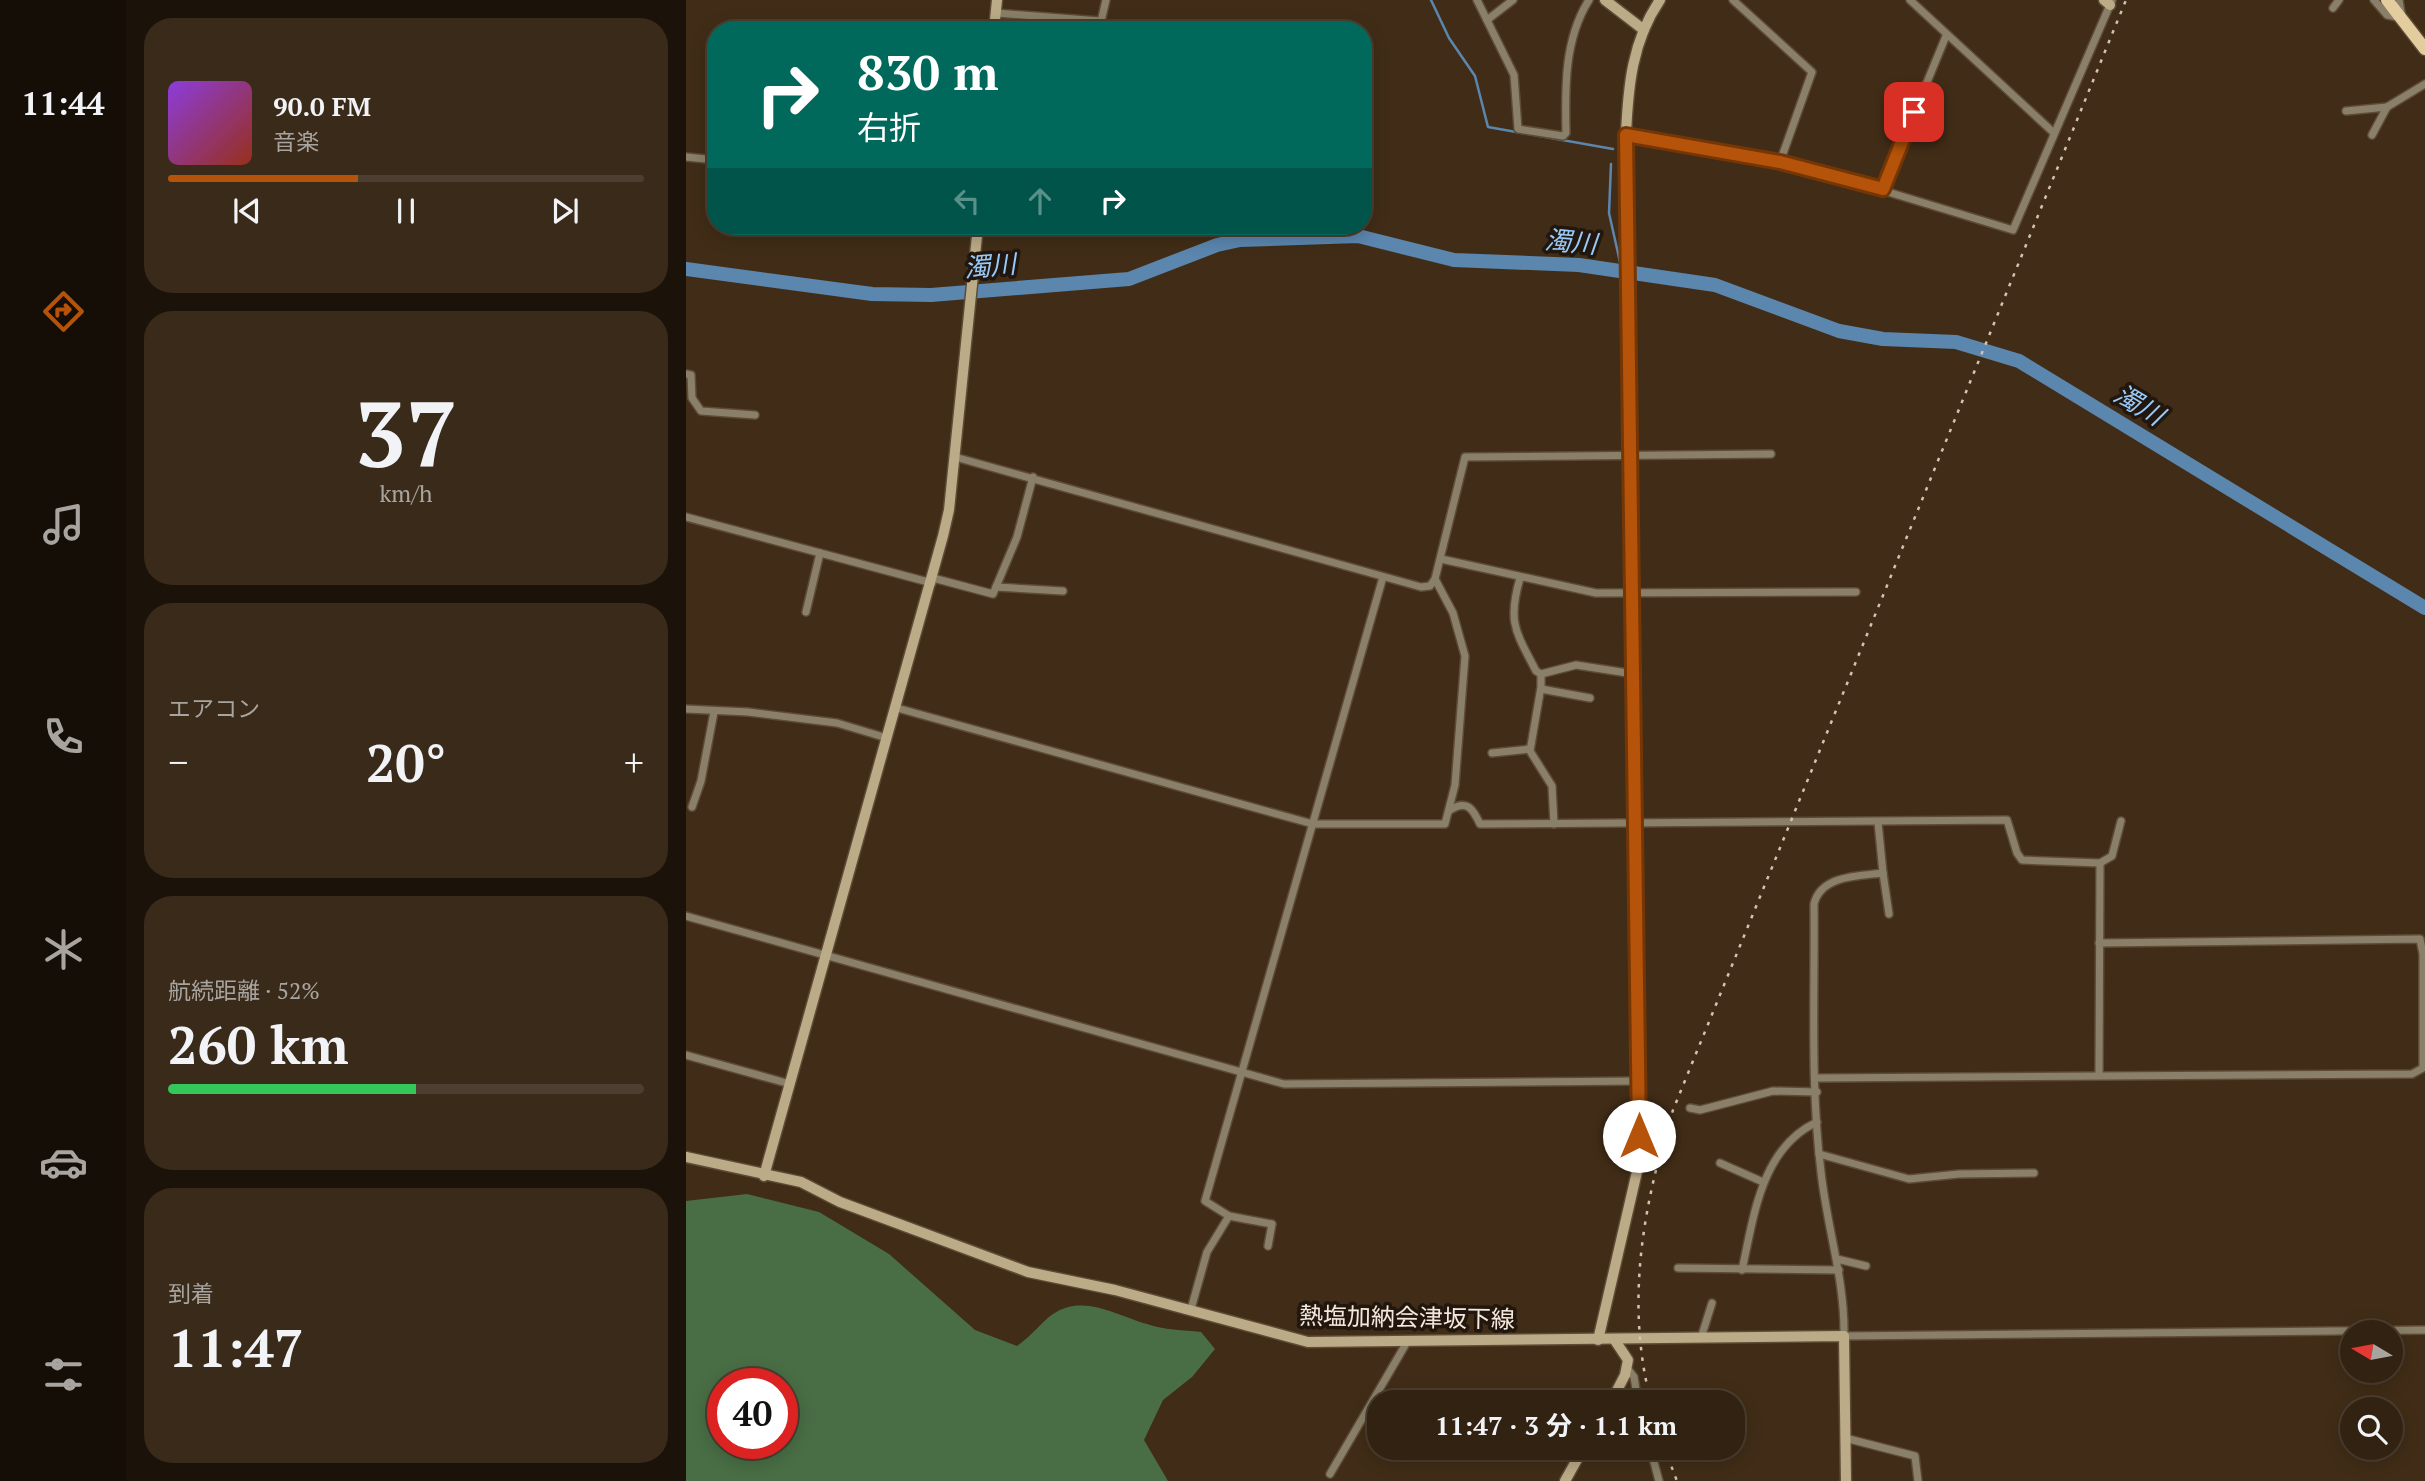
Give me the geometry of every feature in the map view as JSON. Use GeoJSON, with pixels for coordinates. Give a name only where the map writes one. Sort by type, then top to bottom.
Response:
{"type":"FeatureCollection","features":[{"type":"Feature","properties":{"kind":"main road"},"geometry":{"type":"LineString","coordinates":[[2387,0],[2425,49]]}},
{"type":"Feature","properties":{"kind":"street"},"geometry":{"type":"LineString","coordinates":[[996,21],[997,0]]}},
{"type":"Feature","properties":{"kind":"street"},"geometry":{"type":"LineString","coordinates":[[1100,21],[1106,0]]}},
{"type":"Feature","properties":{"kind":"street"},"geometry":{"type":"LineString","coordinates":[[1477,0],[1514,75],[1518,130],[1563,136],[1566,133],[1565,94],[1569,55],[1579,18],[1589,0]]}},
{"type":"Feature","properties":{"kind":"street"},"geometry":{"type":"LineString","coordinates":[[1487,20],[1513,0]]}},
{"type":"Feature","properties":{"kind":"street"},"geometry":{"type":"LineString","coordinates":[[1605,0],[1644,30]]}},
{"type":"Feature","properties":{"kind":"street"},"geometry":{"type":"LineString","coordinates":[[1598,1340],[1638,1180],[1635,674],[1626,135],[1631,70],[1644,30],[1660,0]]}},
{"type":"Feature","properties":{"kind":"street"},"geometry":{"type":"LineString","coordinates":[[1733,0],[1812,72],[1780,162]]}},
{"type":"Feature","properties":{"kind":"street"},"geometry":{"type":"LineString","coordinates":[[1910,0],[2053,133]]}},
{"type":"Feature","properties":{"kind":"street"},"geometry":{"type":"LineString","coordinates":[[2333,8],[2339,0]]}},
{"type":"Feature","properties":{"kind":"street"},"geometry":{"type":"LineString","coordinates":[[2374,0],[2387,15],[2402,18],[2399,0]]}},
{"type":"Feature","properties":{"kind":"street"},"geometry":{"type":"LineString","coordinates":[[1626,135],[1780,162],[1883,189],[2013,230],[2109,2]]}},
{"type":"Feature","properties":{"kind":"street"},"geometry":{"type":"LineString","coordinates":[[996,13],[1065,21]]}},
{"type":"Feature","properties":{"kind":"street"},"geometry":{"type":"LineString","coordinates":[[1883,189],[1946,36]]}},
{"type":"Feature","properties":{"kind":"street"},"geometry":{"type":"LineString","coordinates":[[2346,111],[2387,107],[2425,84]]}},
{"type":"Feature","properties":{"kind":"street"},"geometry":{"type":"LineString","coordinates":[[2372,135],[2387,107]]}},
{"type":"Feature","properties":{"kind":"street"},"geometry":{"type":"LineString","coordinates":[[686,158],[707,159]]}},
{"type":"Feature","properties":{"kind":"street"},"geometry":{"type":"LineString","coordinates":[[764,1176],[897,708],[949,510],[977,235]]}},
{"type":"Feature","properties":{"kind":"street"},"geometry":{"type":"LineString","coordinates":[[686,374],[691,375],[692,398],[701,411],[755,415]]}},
{"type":"Feature","properties":{"kind":"street"},"geometry":{"type":"LineString","coordinates":[[955,457],[1422,587],[1430,586],[1435,579],[1465,457],[1771,454]]}},
{"type":"Feature","properties":{"kind":"street"},"geometry":{"type":"LineString","coordinates":[[686,517],[991,595],[1017,537],[1033,477]]}},
{"type":"Feature","properties":{"kind":"street"},"geometry":{"type":"LineString","coordinates":[[806,612],[821,553]]}},
{"type":"Feature","properties":{"kind":"street"},"geometry":{"type":"LineString","coordinates":[[1441,559],[1588,592],[1856,592]]}},
{"type":"Feature","properties":{"kind":"street"},"geometry":{"type":"LineString","coordinates":[[1268,1246],[1272,1224],[1229,1216],[1205,1200],[1244,1072],[1383,577]]}},
{"type":"Feature","properties":{"kind":"street"},"geometry":{"type":"LineString","coordinates":[[1520,578],[1513,616],[1514,628],[1541,674],[1541,689],[1530,749],[1552,786],[1554,824]]}},
{"type":"Feature","properties":{"kind":"street"},"geometry":{"type":"LineString","coordinates":[[897,708],[1313,824],[1445,824],[1450,810],[1460,734],[1465,656],[1453,613],[1435,579]]}},
{"type":"Feature","properties":{"kind":"street"},"geometry":{"type":"LineString","coordinates":[[996,587],[1062,591]]}},
{"type":"Feature","properties":{"kind":"street"},"geometry":{"type":"LineString","coordinates":[[1541,674],[1576,665],[1635,674]]}},
{"type":"Feature","properties":{"kind":"street"},"geometry":{"type":"LineString","coordinates":[[1541,689],[1590,698]]}},
{"type":"Feature","properties":{"kind":"street"},"geometry":{"type":"LineString","coordinates":[[686,709],[748,712],[837,723],[887,738]]}},
{"type":"Feature","properties":{"kind":"street"},"geometry":{"type":"LineString","coordinates":[[692,807],[701,781],[714,712]]}},
{"type":"Feature","properties":{"kind":"street"},"geometry":{"type":"LineString","coordinates":[[1492,753],[1530,749]]}},
{"type":"Feature","properties":{"kind":"street"},"geometry":{"type":"LineString","coordinates":[[1450,810],[1458,805],[1467,805],[1474,809],[1480,824],[2007,820],[2017,853],[2022,860],[2100,863],[2112,856],[2121,821]]}},
{"type":"Feature","properties":{"kind":"street"},"geometry":{"type":"LineString","coordinates":[[1878,822],[1889,914]]}},
{"type":"Feature","properties":{"kind":"street"},"geometry":{"type":"LineString","coordinates":[[2099,1076],[2100,863]]}},
{"type":"Feature","properties":{"kind":"street"},"geometry":{"type":"LineString","coordinates":[[1846,1481],[1845,1307],[1819,1154],[1817,1122],[1816,897],[1824,887],[1838,880],[1883,873]]}},
{"type":"Feature","properties":{"kind":"street"},"geometry":{"type":"LineString","coordinates":[[686,916],[1284,1084],[1639,1081]]}},
{"type":"Feature","properties":{"kind":"street"},"geometry":{"type":"LineString","coordinates":[[1817,1078],[2417,1073],[2425,1063],[2423,946],[2417,939],[2099,943]]}},
{"type":"Feature","properties":{"kind":"street"},"geometry":{"type":"LineString","coordinates":[[686,1055],[790,1084]]}},
{"type":"Feature","properties":{"kind":"street"},"geometry":{"type":"LineString","coordinates":[[1690,1108],[1700,1110],[1773,1091],[1817,1091]]}},
{"type":"Feature","properties":{"kind":"street"},"geometry":{"type":"LineString","coordinates":[[1742,1269],[1763,1182],[1797,1132],[1817,1122]]}},
{"type":"Feature","properties":{"kind":"street"},"geometry":{"type":"LineString","coordinates":[[1819,1154],[1909,1179],[1959,1174],[2034,1173]]}},
{"type":"Feature","properties":{"kind":"street","name":"熱塩加納会津坂下線"},"geometry":{"type":"LineString","coordinates":[[686,1157],[801,1182],[840,1202],[1028,1272],[1191,1309],[1308,1342],[1844,1336]]}},
{"type":"Feature","properties":{"kind":"street"},"geometry":{"type":"LineString","coordinates":[[1720,1163],[1763,1182]]}},
{"type":"Feature","properties":{"kind":"street"},"geometry":{"type":"LineString","coordinates":[[1191,1309],[1207,1252],[1229,1216]]}},
{"type":"Feature","properties":{"kind":"street"},"geometry":{"type":"LineString","coordinates":[[1837,1259],[1866,1266]]}},
{"type":"Feature","properties":{"kind":"street"},"geometry":{"type":"LineString","coordinates":[[1678,1268],[1839,1270]]}},
{"type":"Feature","properties":{"kind":"street"},"geometry":{"type":"LineString","coordinates":[[1702,1338],[1712,1303]]}},
{"type":"Feature","properties":{"kind":"street"},"geometry":{"type":"LineString","coordinates":[[1844,1336],[2425,1330]]}},
{"type":"Feature","properties":{"kind":"street"},"geometry":{"type":"LineString","coordinates":[[1614,1339],[1628,1360],[1617,1390]]}},
{"type":"Feature","properties":{"kind":"street"},"geometry":{"type":"LineString","coordinates":[[1330,1474],[1406,1342]]}},
{"type":"Feature","properties":{"kind":"street"},"geometry":{"type":"LineString","coordinates":[[1627,1368],[1634,1377],[1636,1390]]}},
{"type":"Feature","properties":{"kind":"street"},"geometry":{"type":"LineString","coordinates":[[1845,1437],[1915,1455],[1918,1481]]}},
{"type":"Feature","properties":{"kind":"street"},"geometry":{"type":"LineString","coordinates":[[1565,1481],[1577,1460]]}},
{"type":"Feature","properties":{"kind":"street"},"geometry":{"type":"LineString","coordinates":[[1653,1460],[1659,1481]]}},
{"type":"Feature","properties":{"kind":"green space"},"geometry":{"type":"Polygon","coordinates":[[[747,1194],[819,1212],[889,1254],[975,1330],[1017,1346],[1053,1314],[1064,1308],[1088,1306],[1160,1328],[1201,1332],[1215,1349],[1192,1377],[1163,1400],[1144,1440],[1168,1481],[686,1481],[686,1201],[747,1194]]]}},
{"type":"Feature","properties":{"kind":"waterway"},"geometry":{"type":"LineString","coordinates":[[1431,0],[1449,38],[1475,76],[1488,127],[1613,149]]}},
{"type":"Feature","properties":{"kind":"waterway"},"geometry":{"type":"LineString","coordinates":[[1611,164],[1609,213],[1622,271]]}},
{"type":"Feature","properties":{"kind":"waterway","name":"濁川"},"geometry":{"type":"LineString","coordinates":[[686,269],[872,294],[931,295],[1129,279],[1217,245],[1240,240],[1358,236],[1454,260],[1579,265],[1715,285],[1839,331],[1883,339],[1956,342],[2019,361],[2425,608]]}},
{"type":"Feature","properties":{"kind":"railway"},"geometry":{"type":"LineString","coordinates":[[1648,1390],[1639,1328],[1641,1255],[1653,1182],[1673,1110],[2126,0]]}},
{"type":"Feature","properties":{"kind":"railway"},"geometry":{"type":"LineString","coordinates":[[1669,1460],[1677,1481]]}},
{"type":"Feature","properties":{"kind":"route"},"geometry":{"type":"LineString","coordinates":[[1639,1136],[1626,135],[1809,168],[1883,189],[1914,112]]}}]}
